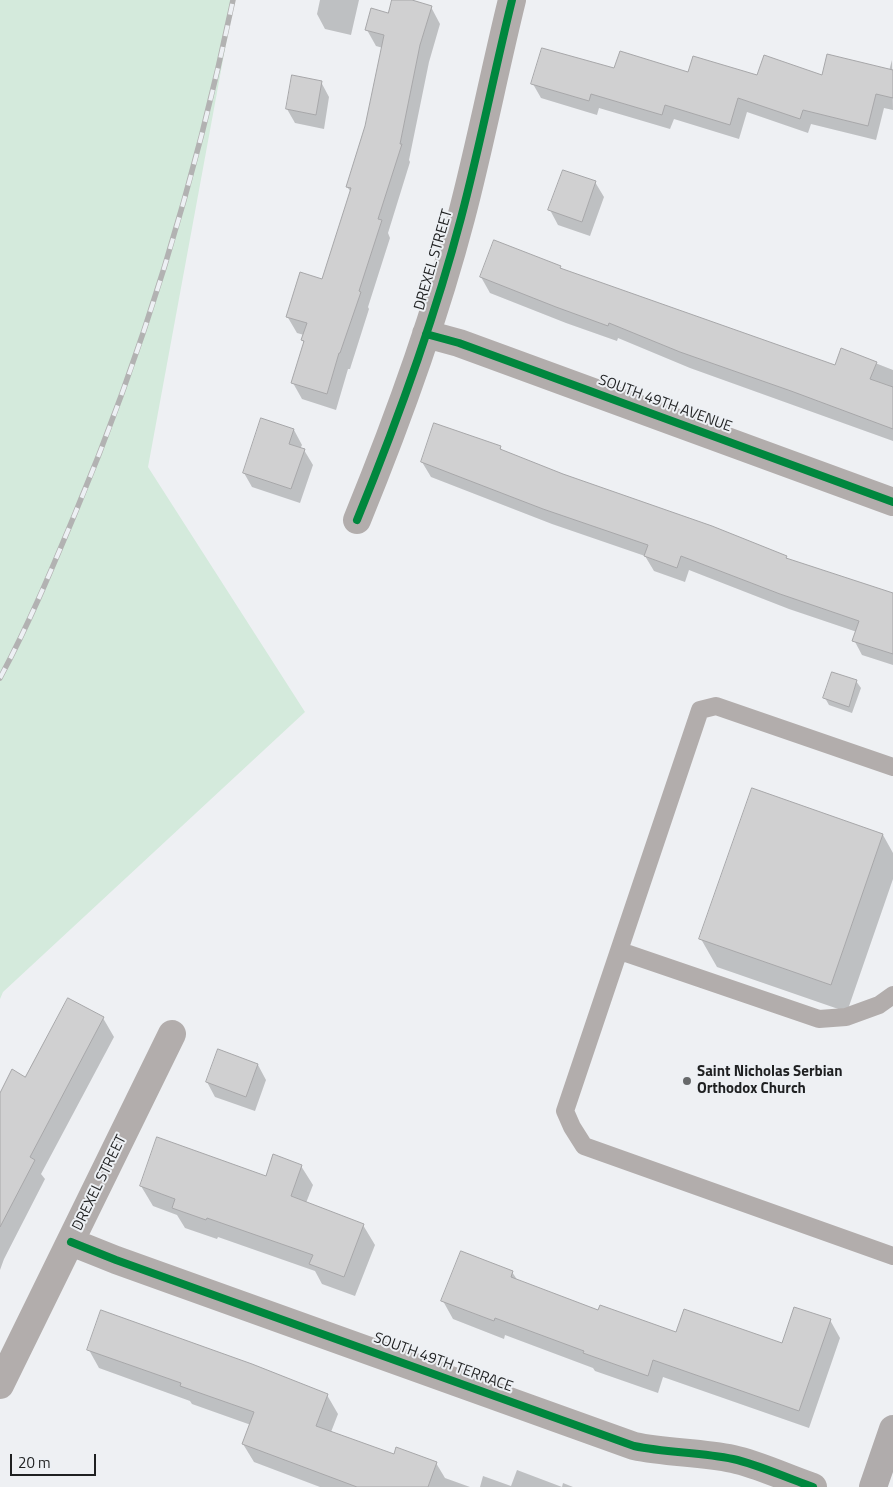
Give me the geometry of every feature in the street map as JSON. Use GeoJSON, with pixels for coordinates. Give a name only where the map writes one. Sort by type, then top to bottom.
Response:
{"type":"FeatureCollection","features":[{"type":"Feature","properties":{"kind":"main road"},"geometry":{"type":"LineString","coordinates":[[873,1487],[893,1430]]}},
{"type":"Feature","properties":{"kind":"street","name":"DREXEL STREET"},"geometry":{"type":"LineString","coordinates":[[357,520],[393,430],[426,334],[461,219],[512,0]]}},
{"type":"Feature","properties":{"kind":"street","name":"SOUTH 49TH AVENUE"},"geometry":{"type":"LineString","coordinates":[[426,334],[459,343],[893,502]]}},
{"type":"Feature","properties":{"kind":"street","name":"DREXEL STREET"},"geometry":{"type":"LineString","coordinates":[[0,1385],[172,1034]]}},
{"type":"Feature","properties":{"kind":"street","name":"SOUTH 49TH TERRACE"},"geometry":{"type":"LineString","coordinates":[[71,1242],[125,1264],[634,1446],[734,1460],[812,1487]]}},
{"type":"Feature","properties":{"kind":"lane"},"geometry":{"type":"LineString","coordinates":[[893,767],[716,706],[700,710],[565,1111],[584,1146],[893,1256]]}},
{"type":"Feature","properties":{"kind":"lane"},"geometry":{"type":"LineString","coordinates":[[620,951],[819,1019],[846,1017],[879,1005],[893,995]]}},
{"type":"Feature","properties":{"kind":"green space"},"geometry":{"type":"Polygon","coordinates":[[[0,0],[234,0],[148,467],[305,712],[3,992],[0,999],[0,0]]]}},
{"type":"Feature","properties":{"kind":"building"},"geometry":{"type":"Polygon","coordinates":[[[392,0],[412,0],[432,6],[420,45],[400,144],[402,144],[378,219],[382,220],[359,291],[361,292],[339,353],[327,394],[291,383],[304,341],[301,340],[307,323],[286,317],[300,272],[322,279],[351,188],[346,187],[365,126],[384,35],[365,30],[371,8],[388,13],[392,0]]]}},
{"type":"Feature","properties":{"kind":"building"},"geometry":{"type":"Polygon","coordinates":[[[542,48],[614,68],[620,51],[688,72],[693,56],[757,75],[764,55],[822,75],[827,54],[893,70],[893,98],[876,94],[868,126],[803,110],[800,119],[738,98],[730,125],[665,105],[662,115],[591,94],[589,101],[531,84],[542,48]]]}},
{"type":"Feature","properties":{"kind":"building"},"geometry":{"type":"Polygon","coordinates":[[[292,75],[322,81],[316,115],[286,109],[292,75]]]}},
{"type":"Feature","properties":{"kind":"building"},"geometry":{"type":"Polygon","coordinates":[[[563,170],[596,181],[582,222],[548,210],[563,170]]]}},
{"type":"Feature","properties":{"kind":"building"},"geometry":{"type":"Polygon","coordinates":[[[494,240],[561,266],[560,268],[835,365],[841,348],[877,362],[870,379],[893,387],[893,429],[680,352],[609,323],[608,326],[556,307],[480,277],[494,240]]]}},
{"type":"Feature","properties":{"kind":"building"},"geometry":{"type":"Polygon","coordinates":[[[261,418],[294,429],[289,444],[305,449],[291,489],[243,473],[261,418]]]}},
{"type":"Feature","properties":{"kind":"building"},"geometry":{"type":"Polygon","coordinates":[[[434,423],[501,446],[500,449],[563,474],[712,526],[787,556],[786,558],[893,593],[893,654],[852,641],[859,621],[780,594],[681,556],[677,568],[644,556],[648,545],[543,509],[421,462],[434,423]]]}},
{"type":"Feature","properties":{"kind":"building"},"geometry":{"type":"Polygon","coordinates":[[[832,672],[857,680],[849,707],[823,698],[832,672]]]}},
{"type":"Feature","properties":{"kind":"building"},"geometry":{"type":"Polygon","coordinates":[[[752,788],[883,834],[831,985],[699,939],[752,788]]]}},
{"type":"Feature","properties":{"kind":"building"},"geometry":{"type":"Polygon","coordinates":[[[68,998],[104,1017],[30,1157],[35,1160],[0,1227],[0,1093],[12,1069],[25,1077],[68,998]]]}},
{"type":"Feature","properties":{"kind":"building"},"geometry":{"type":"Polygon","coordinates":[[[218,1049],[258,1064],[246,1097],[206,1082],[218,1049]]]}},
{"type":"Feature","properties":{"kind":"building"},"geometry":{"type":"Polygon","coordinates":[[[157,1137],[266,1176],[273,1154],[302,1165],[291,1196],[364,1224],[344,1277],[309,1264],[313,1255],[207,1218],[206,1220],[172,1208],[175,1199],[140,1186],[157,1137]]]}},
{"type":"Feature","properties":{"kind":"building"},"geometry":{"type":"Polygon","coordinates":[[[461,1251],[513,1271],[511,1277],[598,1310],[600,1305],[676,1332],[684,1309],[782,1343],[794,1307],[831,1319],[799,1411],[653,1360],[648,1376],[583,1353],[584,1351],[495,1318],[494,1321],[441,1301],[461,1251]]]}},
{"type":"Feature","properties":{"kind":"building"},"geometry":{"type":"Polygon","coordinates":[[[101,1310],[252,1364],[328,1394],[316,1426],[394,1454],[396,1447],[437,1462],[428,1487],[357,1487],[242,1444],[254,1412],[180,1386],[181,1383],[87,1350],[101,1310]]]}},
{"type":"Feature","properties":{"kind":"railway"},"geometry":{"type":"LineString","coordinates":[[0,678],[30,618],[74,516],[123,390],[145,326],[185,197],[233,0]]}},
{"type":"Feature","properties":{"kind":"cycle path"},"geometry":{"type":"LineString","coordinates":[[357,520],[414,371],[439,295],[461,218],[512,0]]}},
{"type":"Feature","properties":{"kind":"cycle path"},"geometry":{"type":"LineString","coordinates":[[426,334],[459,343],[893,502]]}},
{"type":"Feature","properties":{"kind":"cycle path"},"geometry":{"type":"LineString","coordinates":[[71,1242],[116,1260],[634,1446],[733,1459],[813,1487]]}},
{"type":"Feature","properties":{"kind":"place","name":"Saint Nicholas Serbian Orthodox Church"},"geometry":{"type":"Point","coordinates":[687,1081]}}]}
